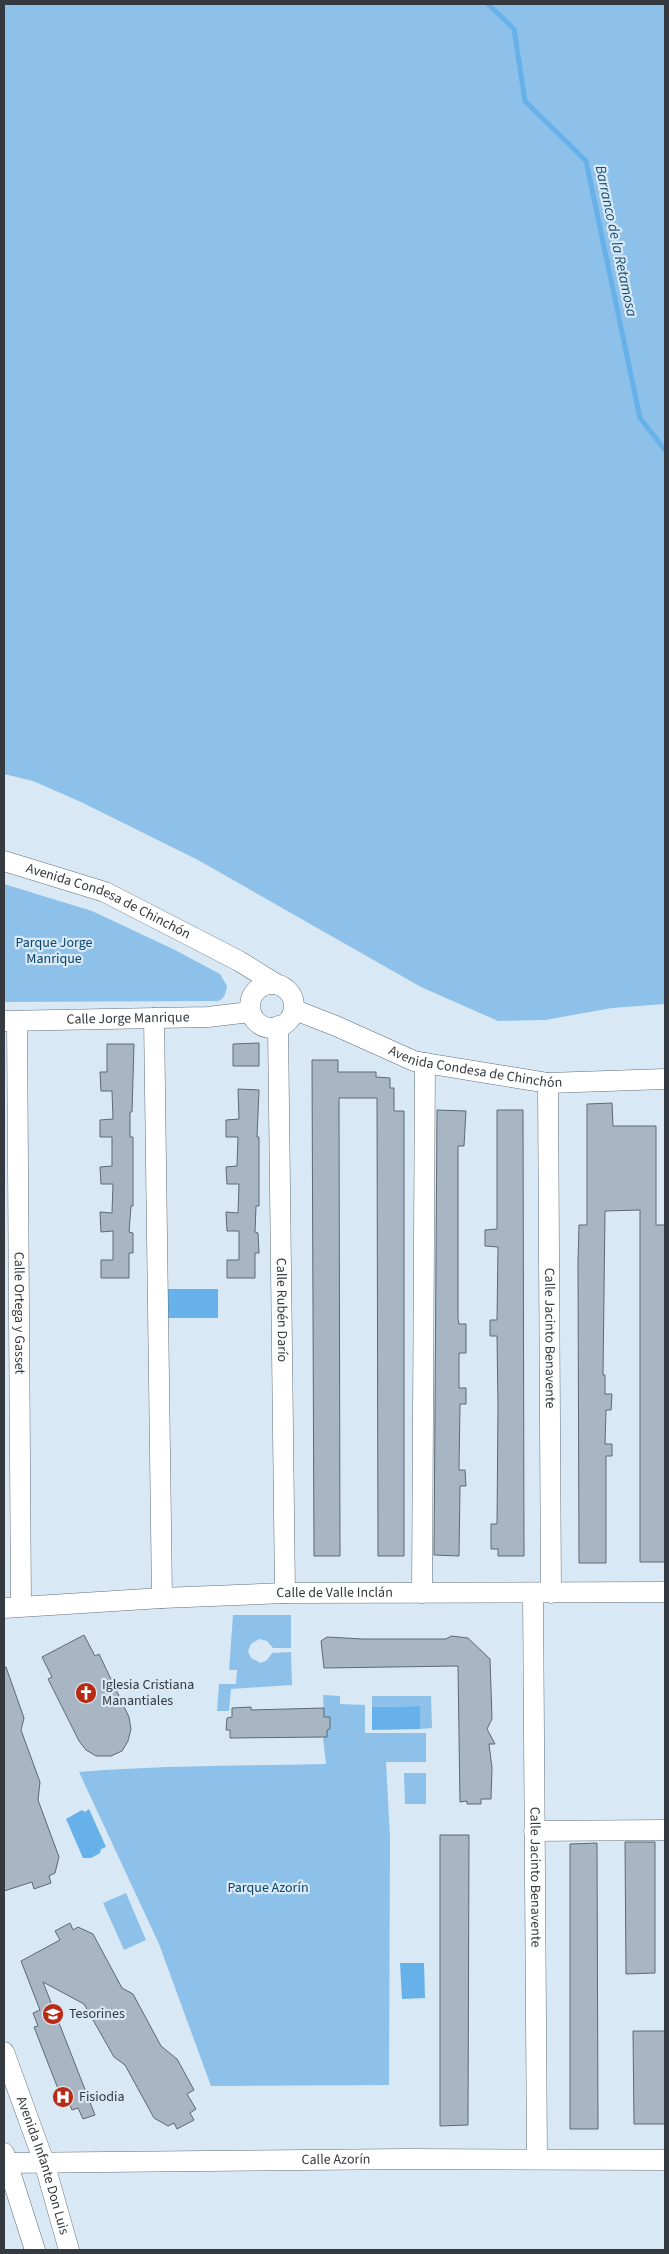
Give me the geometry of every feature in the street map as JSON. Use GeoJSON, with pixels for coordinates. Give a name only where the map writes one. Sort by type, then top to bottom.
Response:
{"type":"FeatureCollection","features":[{"type":"Feature","properties":{"kind":"street","name":"Avenida Condesa de Chinchón"},"geometry":{"type":"LineString","coordinates":[[4,861],[105,892],[239,961],[276,984]]}},
{"type":"Feature","properties":{"kind":"street"},"geometry":{"type":"LineString","coordinates":[[239,961],[252,1003],[253,1017],[264,1026],[278,1026],[289,1020],[295,1010],[294,997],[289,989],[276,984],[266,985],[252,1003]]}},
{"type":"Feature","properties":{"kind":"street","name":"Calle Jorge Manrique"},"geometry":{"type":"LineString","coordinates":[[10,1021],[208,1017],[252,1003]]}},
{"type":"Feature","properties":{"kind":"street","name":"Avenida Condesa de Chinchón"},"geometry":{"type":"LineString","coordinates":[[295,1010],[414,1061],[548,1083],[665,1079]]}},
{"type":"Feature","properties":{"kind":"street"},"geometry":{"type":"LineString","coordinates":[[154,1018],[162,1598]]}},
{"type":"Feature","properties":{"kind":"street","name":"Calle Ortega y Gasset"},"geometry":{"type":"LineString","coordinates":[[10,1021],[12,1607]]}},
{"type":"Feature","properties":{"kind":"street","name":"Calle Rubén Darío"},"geometry":{"type":"LineString","coordinates":[[278,1026],[285,1592]]}},
{"type":"Feature","properties":{"kind":"street"},"geometry":{"type":"LineString","coordinates":[[422,1593],[425,1063]]}},
{"type":"Feature","properties":{"kind":"street","name":"Calle Jacinto Benavente"},"geometry":{"type":"LineString","coordinates":[[537,2159],[534,1831],[542,1593],[548,1083]]}},
{"type":"Feature","properties":{"kind":"street","name":"Calle de Valle Inclán"},"geometry":{"type":"LineString","coordinates":[[12,1607],[285,1592],[665,1592]]}},
{"type":"Feature","properties":{"kind":"street"},"geometry":{"type":"LineString","coordinates":[[534,1831],[665,1830]]}},
{"type":"Feature","properties":{"kind":"street","name":"Avenida Infante Don Luis"},"geometry":{"type":"LineString","coordinates":[[4,2052],[44,2162],[69,2250]]}},
{"type":"Feature","properties":{"kind":"street"},"geometry":{"type":"LineString","coordinates":[[5,2160],[35,2250]]}},
{"type":"Feature","properties":{"kind":"street","name":"Calle Azorín"},"geometry":{"type":"LineString","coordinates":[[5,2160],[44,2162],[665,2160]]}},
{"type":"Feature","properties":{"kind":"green space"},"geometry":{"type":"Polygon","coordinates":[[[4,4],[665,4],[665,1004],[612,1008],[545,1020],[498,1021],[421,987],[198,860],[81,802],[33,781],[4,774],[4,4]]]}},
{"type":"Feature","properties":{"kind":"green space","name":"Parque Jorge Manrique"},"geometry":{"type":"Polygon","coordinates":[[[4,884],[92,911],[175,950],[220,974],[227,986],[224,996],[219,1001],[4,1002],[4,884]]]}},
{"type":"Feature","properties":{"kind":"green space"},"geometry":{"type":"Polygon","coordinates":[[[233,1615],[291,1615],[291,1648],[273,1648],[267,1641],[259,1639],[251,1644],[248,1651],[251,1658],[261,1663],[267,1660],[272,1653],[291,1652],[292,1685],[231,1689],[229,1711],[217,1711],[219,1684],[236,1684],[237,1670],[229,1670],[233,1615]]]}},
{"type":"Feature","properties":{"kind":"green space","name":"Parque Azorín"},"geometry":{"type":"Polygon","coordinates":[[[323,1695],[340,1696],[340,1704],[365,1705],[365,1733],[426,1733],[426,1762],[386,1762],[390,1837],[389,2085],[211,2086],[159,1944],[79,1772],[171,1767],[326,1764],[323,1737],[327,1737],[327,1730],[330,1729],[330,1718],[324,1717],[323,1695]]]}},
{"type":"Feature","properties":{"kind":"green space"},"geometry":{"type":"Polygon","coordinates":[[[372,1696],[431,1696],[432,1728],[420,1729],[419,1706],[372,1707],[372,1696]]]}},
{"type":"Feature","properties":{"kind":"green space"},"geometry":{"type":"Polygon","coordinates":[[[404,1773],[426,1773],[426,1804],[405,1804],[404,1773]]]}},
{"type":"Feature","properties":{"kind":"green space"},"geometry":{"type":"Polygon","coordinates":[[[126,1893],[146,1940],[124,1950],[103,1903],[126,1893]]]}},
{"type":"Feature","properties":{"kind":"shaded area"},"geometry":{"type":"Polygon","coordinates":[[[161,1289],[218,1289],[218,1318],[161,1318],[161,1289]]]}},
{"type":"Feature","properties":{"kind":"shaded area"},"geometry":{"type":"Polygon","coordinates":[[[420,1706],[420,1729],[372,1730],[372,1707],[420,1706]]]}},
{"type":"Feature","properties":{"kind":"shaded area"},"geometry":{"type":"Polygon","coordinates":[[[89,1809],[106,1847],[91,1858],[83,1858],[66,1819],[82,1810],[85,1812],[89,1809]]]}},
{"type":"Feature","properties":{"kind":"shaded area"},"geometry":{"type":"Polygon","coordinates":[[[400,1963],[424,1963],[425,1998],[402,1999],[400,1963]]]}},
{"type":"Feature","properties":{"kind":"building"},"geometry":{"type":"Polygon","coordinates":[[[259,1043],[259,1066],[233,1066],[233,1044],[259,1043]]]}},
{"type":"Feature","properties":{"kind":"building"},"geometry":{"type":"Polygon","coordinates":[[[107,1044],[134,1044],[132,1112],[130,1112],[130,1137],[133,1137],[133,1206],[131,1206],[129,1232],[133,1233],[133,1253],[129,1253],[129,1278],[101,1278],[101,1260],[113,1260],[113,1231],[101,1232],[100,1212],[112,1213],[113,1184],[101,1184],[100,1167],[112,1166],[112,1137],[100,1137],[100,1120],[113,1119],[112,1091],[101,1091],[100,1072],[107,1072],[107,1044]]]}},
{"type":"Feature","properties":{"kind":"building"},"geometry":{"type":"Polygon","coordinates":[[[312,1060],[338,1060],[338,1072],[376,1072],[376,1077],[390,1078],[390,1088],[394,1088],[394,1111],[404,1111],[404,1556],[378,1556],[377,1098],[339,1098],[340,1556],[314,1556],[312,1060]]]}},
{"type":"Feature","properties":{"kind":"building"},"geometry":{"type":"Polygon","coordinates":[[[238,1089],[259,1090],[257,1137],[259,1137],[259,1206],[256,1206],[255,1232],[258,1233],[259,1253],[255,1253],[255,1278],[227,1278],[227,1260],[239,1260],[239,1231],[227,1231],[226,1212],[238,1213],[239,1184],[227,1184],[226,1167],[237,1166],[238,1137],[226,1137],[226,1120],[239,1119],[238,1089]]]}},
{"type":"Feature","properties":{"kind":"building"},"geometry":{"type":"Polygon","coordinates":[[[612,1103],[613,1126],[656,1126],[656,1225],[665,1225],[665,1562],[640,1562],[640,1210],[605,1211],[603,1375],[605,1375],[605,1394],[612,1394],[611,1410],[606,1410],[605,1444],[612,1444],[612,1456],[606,1456],[606,1563],[579,1563],[578,1262],[579,1225],[587,1225],[587,1104],[612,1103]]]}},
{"type":"Feature","properties":{"kind":"building"},"geometry":{"type":"Polygon","coordinates":[[[437,1110],[466,1111],[464,1146],[458,1146],[458,1318],[459,1324],[466,1324],[466,1353],[459,1353],[459,1388],[466,1388],[466,1404],[460,1404],[459,1470],[465,1470],[466,1486],[460,1486],[459,1556],[434,1555],[437,1110]]]}},
{"type":"Feature","properties":{"kind":"building"},"geometry":{"type":"Polygon","coordinates":[[[497,1110],[523,1110],[524,1556],[498,1556],[498,1549],[491,1549],[491,1524],[497,1524],[498,1406],[497,1336],[490,1336],[490,1320],[497,1320],[498,1247],[485,1246],[485,1230],[497,1229],[497,1110]]]}},
{"type":"Feature","properties":{"kind":"building","name":"Iglesia Cristiana Manantiales"},"geometry":{"type":"Polygon","coordinates":[[[84,1635],[95,1656],[99,1654],[129,1717],[131,1729],[128,1741],[122,1751],[111,1756],[96,1756],[86,1750],[79,1741],[48,1679],[52,1677],[42,1657],[84,1635]]]}},
{"type":"Feature","properties":{"kind":"building"},"geometry":{"type":"Polygon","coordinates":[[[451,1636],[468,1638],[490,1659],[492,1719],[487,1729],[495,1744],[489,1744],[492,1768],[491,1799],[481,1799],[481,1804],[467,1804],[467,1801],[460,1802],[458,1666],[324,1668],[321,1641],[327,1637],[446,1639],[451,1636]]]}},
{"type":"Feature","properties":{"kind":"building"},"geometry":{"type":"Polygon","coordinates":[[[4,1667],[6,1667],[24,1718],[21,1730],[40,1782],[38,1800],[59,1857],[55,1873],[49,1876],[51,1883],[34,1889],[32,1882],[4,1891],[4,1667]]]}},
{"type":"Feature","properties":{"kind":"building"},"geometry":{"type":"Polygon","coordinates":[[[251,1707],[251,1710],[324,1708],[324,1717],[330,1717],[330,1729],[327,1730],[327,1737],[230,1738],[230,1730],[226,1730],[227,1718],[232,1717],[232,1708],[251,1707]]]}},
{"type":"Feature","properties":{"kind":"building"},"geometry":{"type":"Polygon","coordinates":[[[440,1835],[469,1835],[468,2125],[440,2126],[440,1835]]]}},
{"type":"Feature","properties":{"kind":"building"},"geometry":{"type":"Polygon","coordinates":[[[625,1842],[655,1842],[655,1973],[626,1974],[625,1842]]]}},
{"type":"Feature","properties":{"kind":"building"},"geometry":{"type":"Polygon","coordinates":[[[597,1843],[598,2129],[570,2129],[570,1844],[597,1843]]]}},
{"type":"Feature","properties":{"kind":"building"},"geometry":{"type":"Polygon","coordinates":[[[70,1923],[73,1930],[78,1927],[93,1934],[122,1988],[133,1994],[161,2046],[177,2059],[194,2090],[187,2094],[196,2109],[190,2113],[194,2120],[177,2129],[174,2123],[168,2126],[154,2118],[125,2065],[114,2057],[84,2004],[43,1982],[95,2115],[83,2119],[78,2108],[72,2110],[67,2098],[62,2099],[34,2027],[38,2026],[33,2013],[40,2010],[21,1961],[60,1940],[55,1931],[70,1923]]]}},
{"type":"Feature","properties":{"kind":"building"},"geometry":{"type":"Polygon","coordinates":[[[633,2031],[665,2031],[665,2124],[634,2124],[633,2031]]]}},
{"type":"Feature","properties":{"kind":"waterway","name":"Barranco de la Retamosa"},"geometry":{"type":"LineString","coordinates":[[488,4],[514,29],[525,101],[586,161],[640,418],[665,450]]}},
{"type":"Feature","properties":{"kind":"place","name":"Iglesia Cristiana Manantiales"},"geometry":{"type":"Point","coordinates":[86,1693]}},
{"type":"Feature","properties":{"kind":"place","name":"Tesorines"},"geometry":{"type":"Point","coordinates":[53,2014]}},
{"type":"Feature","properties":{"kind":"place","name":"Fisiodia"},"geometry":{"type":"Point","coordinates":[63,2097]}}]}
